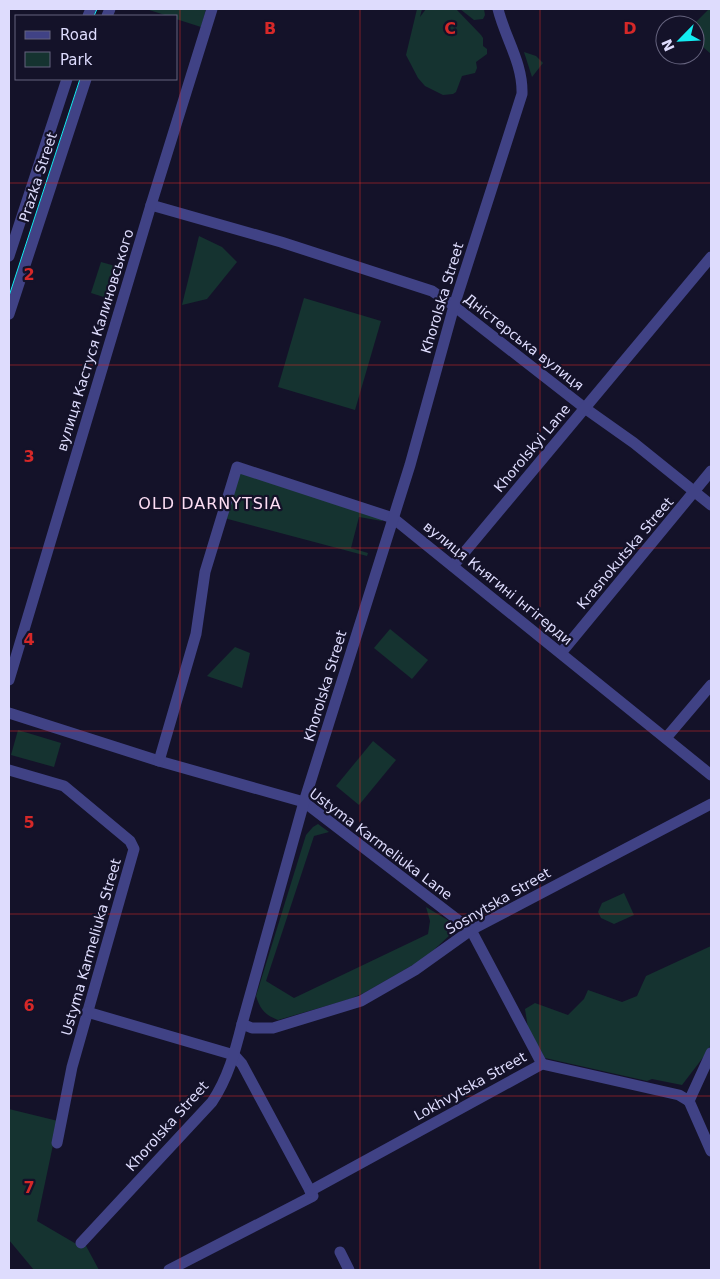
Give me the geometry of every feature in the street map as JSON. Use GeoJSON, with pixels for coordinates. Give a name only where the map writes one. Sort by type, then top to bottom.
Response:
{"type":"FeatureCollection","features":[{"type":"Feature","properties":{"kind":"street","name":"вулиця Кастуся Калиновського"},"geometry":{"type":"LineString","coordinates":[[9,680],[151,205],[212,9]]}},
{"type":"Feature","properties":{"kind":"street","name":"Khorolska Street"},"geometry":{"type":"LineString","coordinates":[[81,1243],[212,1102],[222,1087],[234,1055],[304,802],[393,518],[454,306],[522,94],[519,66],[498,9]]}},
{"type":"Feature","properties":{"kind":"street","name":"Prazka Street"},"geometry":{"type":"LineString","coordinates":[[9,256],[67,80]]}},
{"type":"Feature","properties":{"kind":"street","name":"Prazka Street"},"geometry":{"type":"LineString","coordinates":[[9,314],[86,80]]}},
{"type":"Feature","properties":{"kind":"street","name":"Дністерська вулиця"},"geometry":{"type":"LineString","coordinates":[[151,205],[281,242],[432,291],[586,409],[634,443],[711,505]]}},
{"type":"Feature","properties":{"kind":"street","name":"Khorolskyi Lane"},"geometry":{"type":"LineString","coordinates":[[453,566],[711,257]]}},
{"type":"Feature","properties":{"kind":"street","name":"вулиця Княгині Інгігерди"},"geometry":{"type":"LineString","coordinates":[[159,761],[196,634],[205,572],[237,467],[393,518],[711,775]]}},
{"type":"Feature","properties":{"kind":"street","name":"Krasnokutska Street"},"geometry":{"type":"LineString","coordinates":[[560,653],[711,471]]}},
{"type":"Feature","properties":{"kind":"street"},"geometry":{"type":"LineString","coordinates":[[666,738],[711,685]]}},
{"type":"Feature","properties":{"kind":"street","name":"Ustyma Karmeliuka Lane"},"geometry":{"type":"LineString","coordinates":[[9,713],[159,761],[304,802],[471,930],[542,1064]]}},
{"type":"Feature","properties":{"kind":"street","name":"Ustyma Karmeliuka Street"},"geometry":{"type":"LineString","coordinates":[[9,770],[64,786],[130,841],[134,849],[72,1066],[57,1143]]}},
{"type":"Feature","properties":{"kind":"street","name":"Sosnytska Street"},"geometry":{"type":"LineString","coordinates":[[242,1024],[252,1028],[273,1028],[361,1000],[415,970],[471,930],[711,804]]}},
{"type":"Feature","properties":{"kind":"street"},"geometry":{"type":"LineString","coordinates":[[88,1012],[234,1055],[242,1064],[311,1193]]}},
{"type":"Feature","properties":{"kind":"street"},"geometry":{"type":"LineString","coordinates":[[711,1053],[689,1101],[711,1151]]}},
{"type":"Feature","properties":{"kind":"street","name":"Lokhvytska Street"},"geometry":{"type":"LineString","coordinates":[[169,1270],[542,1064],[679,1095],[689,1101]]}},
{"type":"Feature","properties":{"kind":"street"},"geometry":{"type":"LineString","coordinates":[[340,1252],[349,1270]]}},
{"type":"Feature","properties":{"kind":"green space"},"geometry":{"type":"Polygon","coordinates":[[[146,9],[206,9],[201,27],[178,20],[178,15],[165,15],[146,9]]]}},
{"type":"Feature","properties":{"kind":"green space"},"geometry":{"type":"Polygon","coordinates":[[[417,9],[422,9],[420,17],[426,9],[456,9],[483,38],[483,46],[487,49],[487,54],[476,62],[477,68],[475,73],[462,76],[456,92],[453,94],[443,95],[425,86],[418,78],[406,55],[417,9]]]}},
{"type":"Feature","properties":{"kind":"green space"},"geometry":{"type":"Polygon","coordinates":[[[460,9],[484,9],[485,15],[483,19],[474,20],[460,9]]]}},
{"type":"Feature","properties":{"kind":"green space"},"geometry":{"type":"Polygon","coordinates":[[[711,9],[711,54],[705,49],[705,15],[703,15],[711,9]]]}},
{"type":"Feature","properties":{"kind":"green space"},"geometry":{"type":"Polygon","coordinates":[[[524,52],[536,56],[543,63],[532,77],[524,52]]]}},
{"type":"Feature","properties":{"kind":"green space"},"geometry":{"type":"Polygon","coordinates":[[[199,236],[222,247],[237,262],[207,299],[182,305],[199,236]]]}},
{"type":"Feature","properties":{"kind":"green space"},"geometry":{"type":"Polygon","coordinates":[[[101,262],[119,267],[110,299],[91,293],[101,262]]]}},
{"type":"Feature","properties":{"kind":"green space"},"geometry":{"type":"Polygon","coordinates":[[[304,298],[381,321],[355,410],[278,387],[304,298]]]}},
{"type":"Feature","properties":{"kind":"green space"},"geometry":{"type":"Polygon","coordinates":[[[239,472],[383,517],[382,521],[359,517],[351,548],[368,553],[367,556],[224,518],[239,472]]]}},
{"type":"Feature","properties":{"kind":"green space"},"geometry":{"type":"Polygon","coordinates":[[[390,629],[428,660],[412,679],[374,648],[390,629]]]}},
{"type":"Feature","properties":{"kind":"green space"},"geometry":{"type":"Polygon","coordinates":[[[235,647],[250,653],[242,688],[207,676],[235,647]]]}},
{"type":"Feature","properties":{"kind":"green space"},"geometry":{"type":"Polygon","coordinates":[[[18,730],[61,743],[54,767],[11,755],[18,730]]]}},
{"type":"Feature","properties":{"kind":"green space"},"geometry":{"type":"Polygon","coordinates":[[[373,741],[396,760],[359,805],[336,786],[373,741]]]}},
{"type":"Feature","properties":{"kind":"green space"},"geometry":{"type":"Polygon","coordinates":[[[318,824],[329,832],[314,836],[266,981],[294,998],[428,934],[430,921],[426,907],[451,922],[454,929],[425,958],[364,993],[350,999],[278,1020],[264,1011],[259,1005],[256,996],[306,835],[318,824]]]}},
{"type":"Feature","properties":{"kind":"green space"},"geometry":{"type":"Polygon","coordinates":[[[624,893],[634,915],[614,924],[601,918],[598,912],[602,903],[624,893]]]}},
{"type":"Feature","properties":{"kind":"green space"},"geometry":{"type":"Polygon","coordinates":[[[711,946],[711,1043],[708,1051],[682,1085],[652,1079],[647,1081],[545,1058],[528,1028],[525,1009],[535,1003],[568,1015],[584,999],[588,990],[622,1002],[637,996],[646,976],[711,946]]]}},
{"type":"Feature","properties":{"kind":"green space"},"geometry":{"type":"Polygon","coordinates":[[[9,1109],[58,1121],[37,1221],[78,1245],[85,1244],[99,1270],[34,1270],[9,1240],[9,1109]]]}},
{"type":"Feature","properties":{"kind":"tram line"},"geometry":{"type":"LineString","coordinates":[[94,15],[97,9]]}},
{"type":"Feature","properties":{"kind":"tram line"},"geometry":{"type":"LineString","coordinates":[[9,296],[80,80]]}},
{"type":"Feature","properties":{"kind":"district","name":"OLD DARNYTSIA"},"geometry":{"type":"Point","coordinates":[210,503]}}]}
